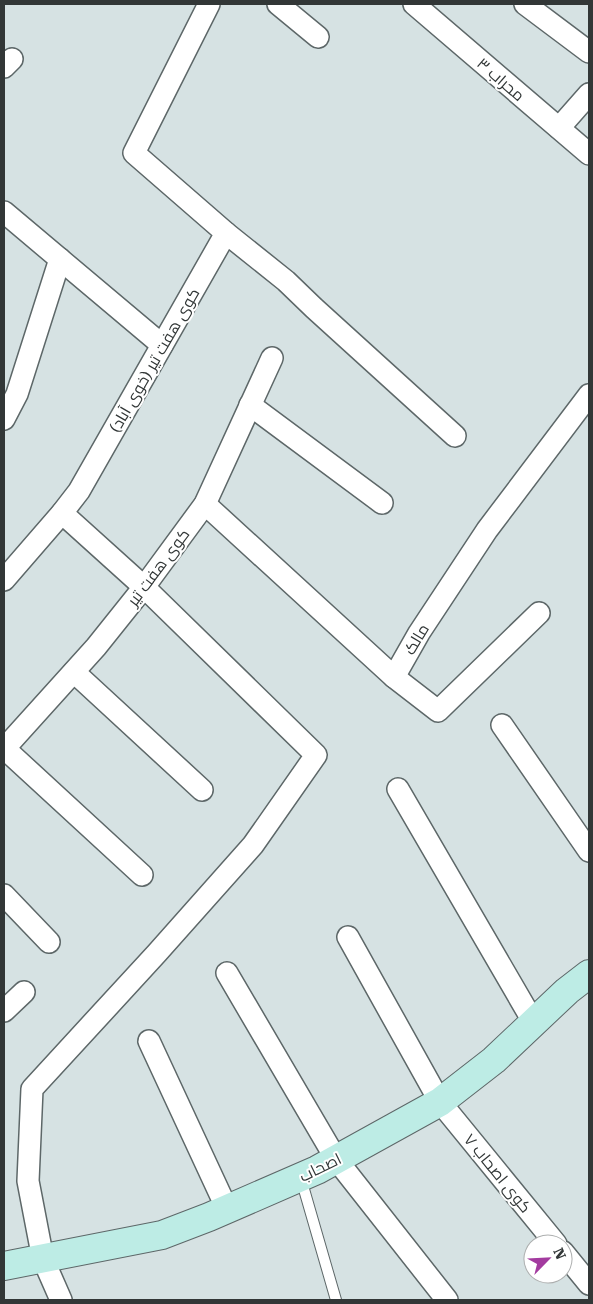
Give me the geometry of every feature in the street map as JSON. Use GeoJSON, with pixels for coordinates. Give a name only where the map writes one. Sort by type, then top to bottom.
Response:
{"type":"FeatureCollection","features":[{"type":"Feature","properties":{"kind":"main road","name":"اصحاب"},"geometry":{"type":"LineString","coordinates":[[4,1266],[43,1260],[162,1235],[300,1177],[440,1102],[494,1060],[589,974]]}},
{"type":"Feature","properties":{"kind":"street"},"geometry":{"type":"LineString","coordinates":[[210,4],[134,153],[226,234],[286,281],[455,436]]}},
{"type":"Feature","properties":{"kind":"street"},"geometry":{"type":"LineString","coordinates":[[278,4],[318,37]]}},
{"type":"Feature","properties":{"kind":"street","name":"محراب ۳"},"geometry":{"type":"LineString","coordinates":[[414,4],[589,154]]}},
{"type":"Feature","properties":{"kind":"street"},"geometry":{"type":"LineString","coordinates":[[525,4],[589,52]]}},
{"type":"Feature","properties":{"kind":"street"},"geometry":{"type":"LineString","coordinates":[[559,128],[589,94]]}},
{"type":"Feature","properties":{"kind":"street"},"geometry":{"type":"LineString","coordinates":[[4,212],[162,345]]}},
{"type":"Feature","properties":{"kind":"street","name":"کوی هفت تیر (خوی آباد)"},"geometry":{"type":"LineString","coordinates":[[4,580],[79,491],[226,234]]}},
{"type":"Feature","properties":{"kind":"street"},"geometry":{"type":"LineString","coordinates":[[4,419],[17,394],[60,259]]}},
{"type":"Feature","properties":{"kind":"street","name":"کوی هفت تیر"},"geometry":{"type":"LineString","coordinates":[[4,748],[96,647],[144,587],[205,504],[272,358]]}},
{"type":"Feature","properties":{"kind":"street","name":"مالک"},"geometry":{"type":"LineString","coordinates":[[394,677],[418,633],[488,530],[589,395]]}},
{"type":"Feature","properties":{"kind":"street"},"geometry":{"type":"LineString","coordinates":[[250,405],[382,504]]}},
{"type":"Feature","properties":{"kind":"street"},"geometry":{"type":"LineString","coordinates":[[205,504],[394,677],[438,711],[539,613]]}},
{"type":"Feature","properties":{"kind":"street"},"geometry":{"type":"LineString","coordinates":[[61,1300],[43,1260],[28,1181],[32,1089],[253,846],[316,755],[144,587],[62,513]]}},
{"type":"Feature","properties":{"kind":"street"},"geometry":{"type":"LineString","coordinates":[[74,672],[202,790]]}},
{"type":"Feature","properties":{"kind":"street"},"geometry":{"type":"LineString","coordinates":[[502,725],[589,851]]}},
{"type":"Feature","properties":{"kind":"street"},"geometry":{"type":"LineString","coordinates":[[4,748],[142,874]]}},
{"type":"Feature","properties":{"kind":"street"},"geometry":{"type":"LineString","coordinates":[[398,789],[534,1023]]}},
{"type":"Feature","properties":{"kind":"street"},"geometry":{"type":"LineString","coordinates":[[4,895],[49,942]]}},
{"type":"Feature","properties":{"kind":"street","name":"کوی اصحاب ۷"},"geometry":{"type":"LineString","coordinates":[[348,937],[440,1102],[548,1234]]}},
{"type":"Feature","properties":{"kind":"street"},"geometry":{"type":"LineString","coordinates":[[227,973],[336,1159],[447,1300]]}},
{"type":"Feature","properties":{"kind":"street"},"geometry":{"type":"LineString","coordinates":[[4,1011],[24,992]]}},
{"type":"Feature","properties":{"kind":"street"},"geometry":{"type":"LineString","coordinates":[[149,1042],[227,1209]]}},
{"type":"Feature","properties":{"kind":"street"},"geometry":{"type":"LineString","coordinates":[[573,1264],[589,1284]]}},
{"type":"Feature","properties":{"kind":"lane"},"geometry":{"type":"LineString","coordinates":[[300,1177],[336,1300]]}}]}
